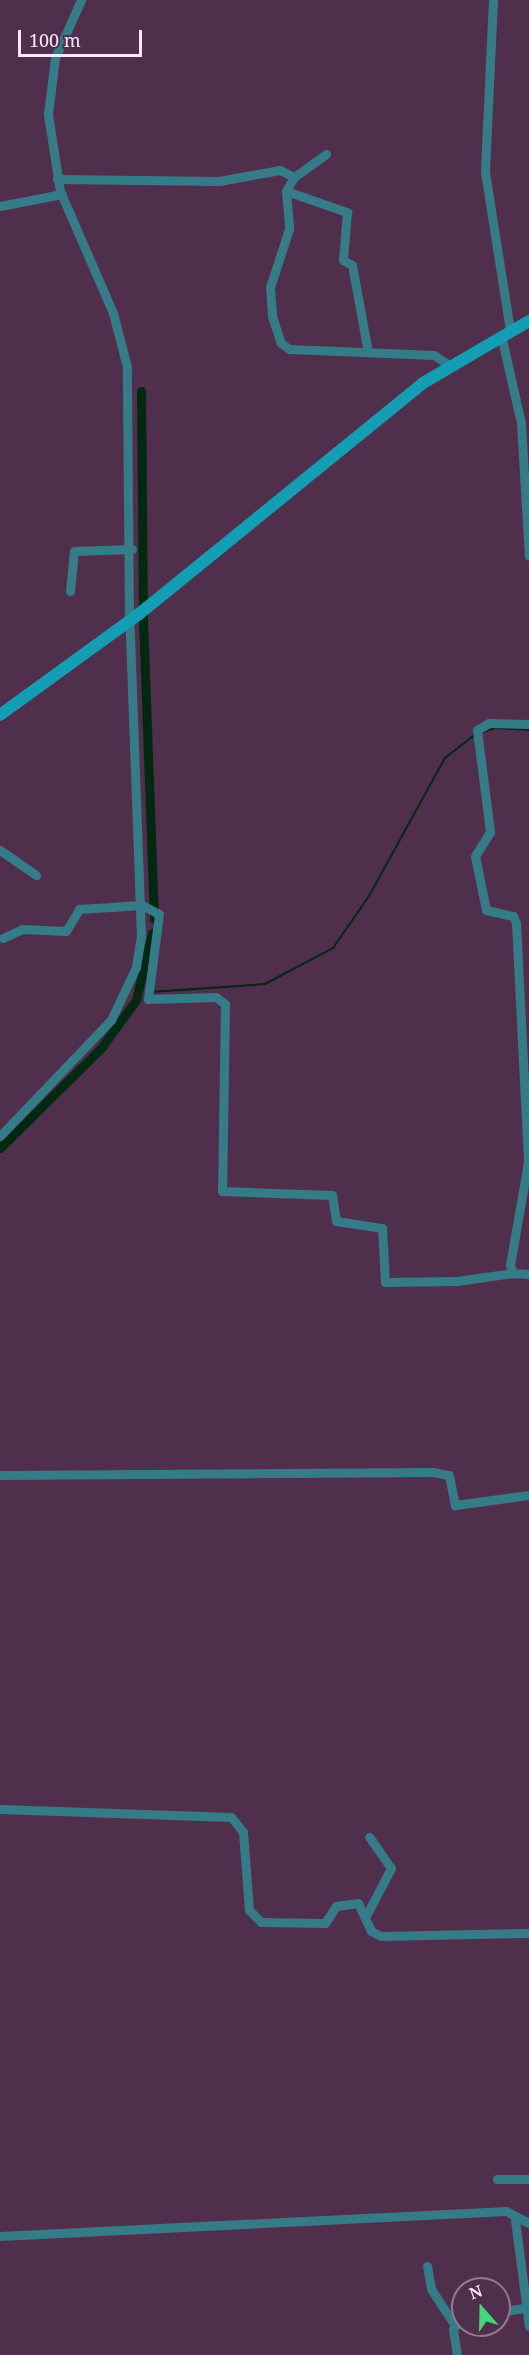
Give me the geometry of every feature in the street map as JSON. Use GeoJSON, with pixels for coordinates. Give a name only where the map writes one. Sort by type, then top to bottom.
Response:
{"type":"FeatureCollection","features":[{"type":"Feature","properties":{"kind":"main road"},"geometry":{"type":"LineString","coordinates":[[0,715],[138,612],[449,365],[529,321]]}},
{"type":"Feature","properties":{"kind":"street"},"geometry":{"type":"LineString","coordinates":[[0,1136],[117,1010],[140,951],[146,907],[138,612],[132,549],[123,345],[59,184],[50,93],[63,36],[81,0]]}},
{"type":"Feature","properties":{"kind":"street"},"geometry":{"type":"LineString","coordinates":[[494,0],[485,172],[505,333],[521,423],[529,556]]}},
{"type":"Feature","properties":{"kind":"street"},"geometry":{"type":"LineString","coordinates":[[326,154],[294,177],[286,190],[289,229],[270,287],[279,338],[289,349],[434,355],[449,365]]}},
{"type":"Feature","properties":{"kind":"street"},"geometry":{"type":"LineString","coordinates":[[0,206],[59,184],[73,176],[219,181],[280,170],[294,177]]}},
{"type":"Feature","properties":{"kind":"street"},"geometry":{"type":"LineString","coordinates":[[286,190],[347,212],[342,260],[352,265],[368,352]]}},
{"type":"Feature","properties":{"kind":"street"},"geometry":{"type":"LineString","coordinates":[[70,591],[74,551],[132,549]]}},
{"type":"Feature","properties":{"kind":"street"},"geometry":{"type":"LineString","coordinates":[[513,1272],[514,1224],[528,1162],[524,1024],[515,918],[486,910],[475,859],[490,832],[477,734],[489,723],[529,724]]}},
{"type":"Feature","properties":{"kind":"street"},"geometry":{"type":"LineString","coordinates":[[0,850],[36,875]]}},
{"type":"Feature","properties":{"kind":"street"},"geometry":{"type":"LineString","coordinates":[[3,938],[22,929],[66,931],[79,909],[146,907],[159,914],[148,990],[151,1001],[224,1001],[222,1191],[332,1195],[336,1221],[382,1228],[385,1282],[457,1281],[513,1272],[529,1274]]}},
{"type":"Feature","properties":{"kind":"street"},"geometry":{"type":"LineString","coordinates":[[0,1475],[433,1472],[449,1475],[455,1504],[529,1495]]}},
{"type":"Feature","properties":{"kind":"street"},"geometry":{"type":"LineString","coordinates":[[0,1809],[231,1816],[243,1832],[248,1899],[255,1920],[325,1923],[336,1906],[351,1903],[362,1906],[372,1931],[381,1936],[529,1933]]}},
{"type":"Feature","properties":{"kind":"street"},"geometry":{"type":"LineString","coordinates":[[367,1914],[391,1868],[369,1837]]}},
{"type":"Feature","properties":{"kind":"street"},"geometry":{"type":"LineString","coordinates":[[497,2179],[529,2179]]}},
{"type":"Feature","properties":{"kind":"street"},"geometry":{"type":"LineString","coordinates":[[0,2236],[507,2211],[515,2220],[529,2223]]}},
{"type":"Feature","properties":{"kind":"street"},"geometry":{"type":"LineString","coordinates":[[515,2220],[518,2263],[528,2308],[529,2326]]}},
{"type":"Feature","properties":{"kind":"street"},"geometry":{"type":"LineString","coordinates":[[518,2263],[529,2262]]}},
{"type":"Feature","properties":{"kind":"street"},"geometry":{"type":"LineString","coordinates":[[427,2266],[431,2289],[451,2319]]}},
{"type":"Feature","properties":{"kind":"street"},"geometry":{"type":"LineString","coordinates":[[511,2310],[528,2308]]}},
{"type":"Feature","properties":{"kind":"street"},"geometry":{"type":"LineString","coordinates":[[455,2337],[457,2355]]}},
{"type":"Feature","properties":{"kind":"waterway"},"geometry":{"type":"LineString","coordinates":[[141,391],[143,619],[154,919]]}},
{"type":"Feature","properties":{"kind":"waterway"},"geometry":{"type":"LineString","coordinates":[[479,733],[495,728],[529,730]]}},
{"type":"Feature","properties":{"kind":"waterway"},"geometry":{"type":"LineString","coordinates":[[151,992],[265,984],[333,948],[369,896],[445,758],[474,735]]}},
{"type":"Feature","properties":{"kind":"waterway"},"geometry":{"type":"LineString","coordinates":[[0,1148],[101,1048],[136,1000],[152,933]]}}]}
